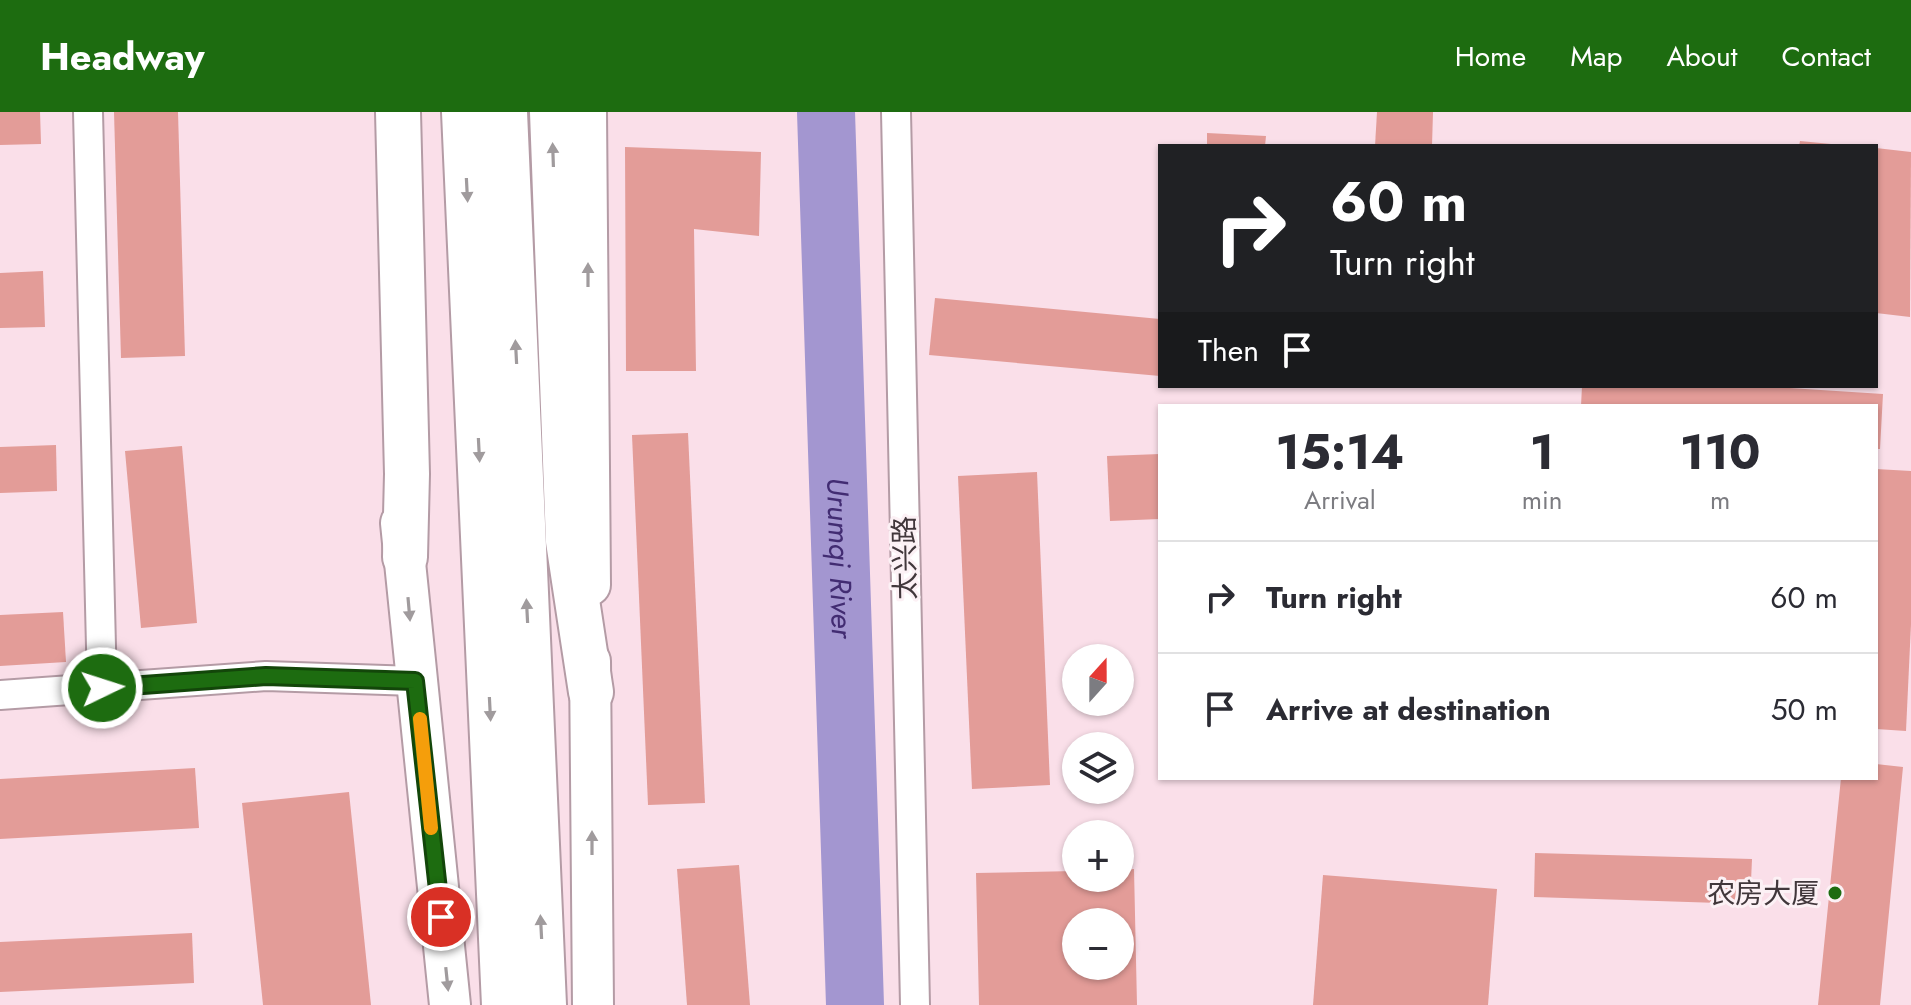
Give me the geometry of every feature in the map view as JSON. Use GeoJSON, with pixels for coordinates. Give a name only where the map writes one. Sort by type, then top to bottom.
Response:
{"type":"FeatureCollection","features":[{"type":"Feature","properties":{"kind":"highway"},"geometry":{"type":"LineString","coordinates":[[398,112],[407,474],[405,557]]}},
{"type":"Feature","properties":{"kind":"highway"},"geometry":{"type":"LineString","coordinates":[[464,112],[504,1005]]}},
{"type":"Feature","properties":{"kind":"highway"},"geometry":{"type":"LineString","coordinates":[[505,112],[544,1005]]}},
{"type":"Feature","properties":{"kind":"highway"},"geometry":{"type":"LineString","coordinates":[[552,112],[568,541],[591,692]]}},
{"type":"Feature","properties":{"kind":"main road"},"geometry":{"type":"LineString","coordinates":[[381,112],[386,390],[450,1005]]}},
{"type":"Feature","properties":{"kind":"main road"},"geometry":{"type":"LineString","coordinates":[[586,112],[593,1005]]}},
{"type":"Feature","properties":{"kind":"street"},"geometry":{"type":"LineString","coordinates":[[88,112],[102,688]]}},
{"type":"Feature","properties":{"kind":"street","name":"太兴路"},"geometry":{"type":"LineString","coordinates":[[896,112],[915,1005]]}},
{"type":"Feature","properties":{"kind":"street"},"geometry":{"type":"LineString","coordinates":[[0,695],[266,676],[415,681]]}},
{"type":"Feature","properties":{"kind":"building"},"geometry":{"type":"Polygon","coordinates":[[[0,112],[40,112],[41,144],[0,145],[0,112]]]}},
{"type":"Feature","properties":{"kind":"building"},"geometry":{"type":"Polygon","coordinates":[[[114,112],[178,112],[185,356],[121,358],[114,112]]]}},
{"type":"Feature","properties":{"kind":"building"},"geometry":{"type":"Polygon","coordinates":[[[1377,112],[1433,112],[1432,144],[1375,144],[1377,112]]]}},
{"type":"Feature","properties":{"kind":"building"},"geometry":{"type":"Polygon","coordinates":[[[1207,133],[1266,136],[1265,144],[1207,144],[1207,133]]]}},
{"type":"Feature","properties":{"kind":"building"},"geometry":{"type":"Polygon","coordinates":[[[1800,141],[1831,144],[1799,144],[1800,141]]]}},
{"type":"Feature","properties":{"kind":"building"},"geometry":{"type":"Polygon","coordinates":[[[625,147],[761,152],[759,236],[694,229],[696,371],[626,371],[625,147]]]}},
{"type":"Feature","properties":{"kind":"building"},"geometry":{"type":"Polygon","coordinates":[[[1878,148],[1911,152],[1910,317],[1878,313],[1878,148]]]}},
{"type":"Feature","properties":{"kind":"building"},"geometry":{"type":"Polygon","coordinates":[[[43,271],[45,327],[0,328],[0,273],[43,271]]]}},
{"type":"Feature","properties":{"kind":"building"},"geometry":{"type":"Polygon","coordinates":[[[935,298],[1158,319],[1158,376],[929,355],[935,298]]]}},
{"type":"Feature","properties":{"kind":"building"},"geometry":{"type":"Polygon","coordinates":[[[1582,388],[1791,388],[1883,394],[1880,449],[1878,404],[1581,404],[1582,388]]]}},
{"type":"Feature","properties":{"kind":"building"},"geometry":{"type":"Polygon","coordinates":[[[688,433],[705,803],[648,805],[632,435],[688,433]]]}},
{"type":"Feature","properties":{"kind":"building"},"geometry":{"type":"Polygon","coordinates":[[[56,445],[57,491],[0,493],[0,447],[56,445]]]}},
{"type":"Feature","properties":{"kind":"building"},"geometry":{"type":"Polygon","coordinates":[[[182,446],[197,623],[141,628],[125,451],[182,446]]]}},
{"type":"Feature","properties":{"kind":"building"},"geometry":{"type":"Polygon","coordinates":[[[1158,454],[1158,519],[1110,521],[1107,456],[1158,454]]]}},
{"type":"Feature","properties":{"kind":"building"},"geometry":{"type":"Polygon","coordinates":[[[1878,469],[1911,471],[1911,624],[1906,731],[1878,729],[1878,469]]]}},
{"type":"Feature","properties":{"kind":"building"},"geometry":{"type":"Polygon","coordinates":[[[1037,472],[1050,785],[972,789],[958,476],[1037,472]]]}},
{"type":"Feature","properties":{"kind":"building"},"geometry":{"type":"Polygon","coordinates":[[[63,612],[66,662],[0,666],[0,615],[63,612]]]}},
{"type":"Feature","properties":{"kind":"building"},"geometry":{"type":"Polygon","coordinates":[[[1878,764],[1903,767],[1880,1005],[1818,1005],[1841,780],[1878,780],[1878,764]]]}},
{"type":"Feature","properties":{"kind":"building"},"geometry":{"type":"Polygon","coordinates":[[[195,768],[199,828],[0,839],[0,779],[195,768]]]}},
{"type":"Feature","properties":{"kind":"building"},"geometry":{"type":"Polygon","coordinates":[[[349,792],[371,1005],[263,1005],[242,803],[349,792]]]}},
{"type":"Feature","properties":{"kind":"building"},"geometry":{"type":"Polygon","coordinates":[[[1535,853],[1752,859],[1750,904],[1534,897],[1535,853]]]}},
{"type":"Feature","properties":{"kind":"building"},"geometry":{"type":"Polygon","coordinates":[[[739,865],[750,1005],[687,1005],[677,869],[739,865]]]}},
{"type":"Feature","properties":{"kind":"building"},"geometry":{"type":"Polygon","coordinates":[[[1134,869],[1137,1005],[979,1005],[976,873],[1062,871],[1062,892],[1134,892],[1134,869]]]}},
{"type":"Feature","properties":{"kind":"building"},"geometry":{"type":"Polygon","coordinates":[[[1323,875],[1497,889],[1488,1005],[1313,1005],[1323,875]]]}},
{"type":"Feature","properties":{"kind":"building"},"geometry":{"type":"Polygon","coordinates":[[[192,933],[194,983],[0,992],[0,942],[192,933]]]}},
{"type":"Feature","properties":{"kind":"waterway","name":"Urumqi River"},"geometry":{"type":"LineString","coordinates":[[826,112],[855,1005]]}},
{"type":"Feature","properties":{"kind":"slow traffic"},"geometry":{"type":"LineString","coordinates":[[420,719],[431,828]]}},
{"type":"Feature","properties":{"kind":"place","name":"农房大厦"},"geometry":{"type":"Point","coordinates":[1835,893]}},
{"type":"Feature","properties":{"kind":"route"},"geometry":{"type":"LineString","coordinates":[[102,688],[266,676],[415,681],[441,917]]}}]}
